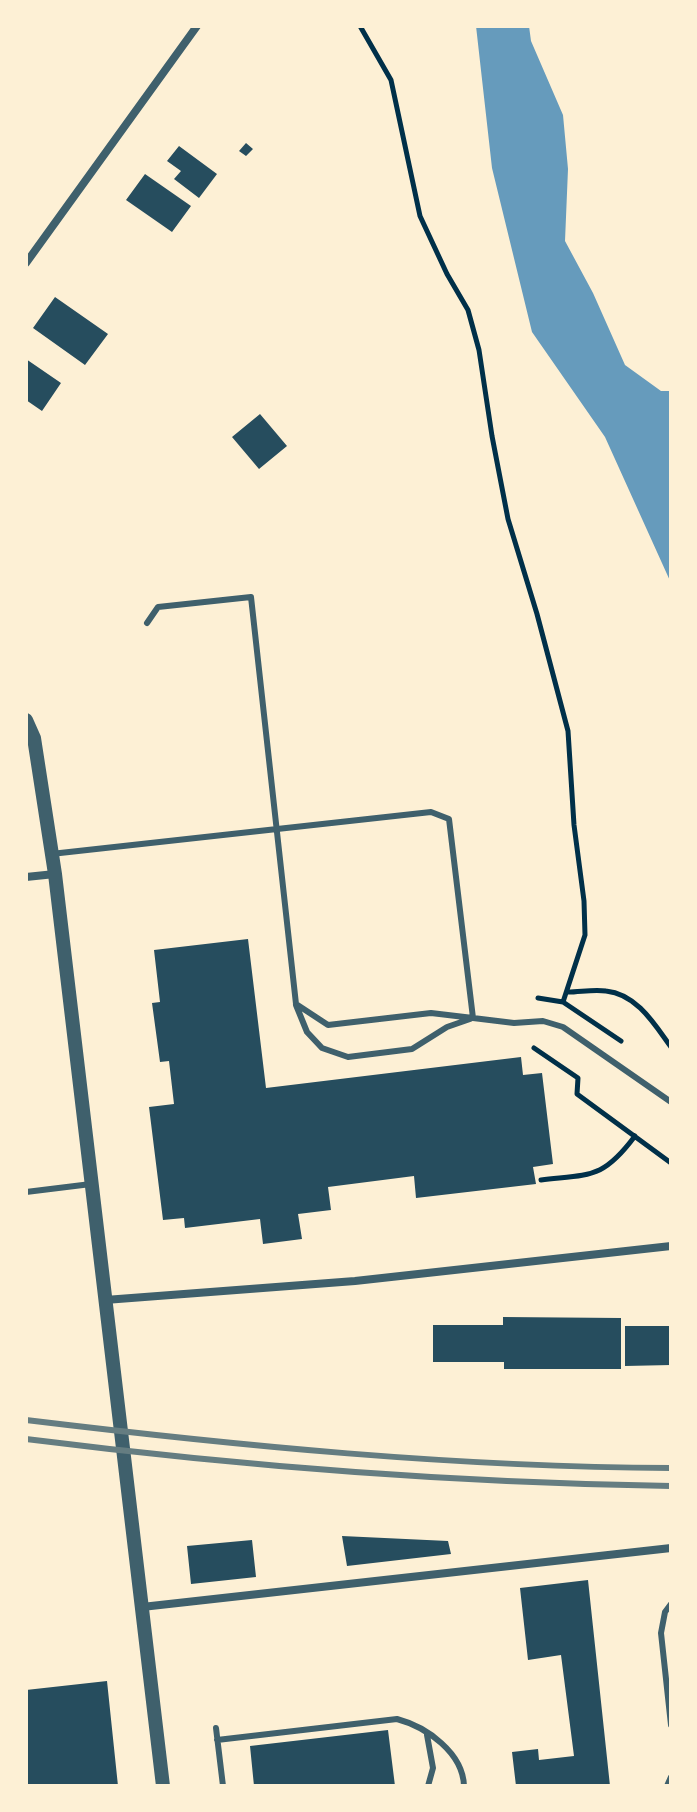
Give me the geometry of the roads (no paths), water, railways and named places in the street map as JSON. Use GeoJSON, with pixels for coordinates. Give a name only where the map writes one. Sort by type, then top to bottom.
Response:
{"type":"FeatureCollection","features":[{"type":"Feature","properties":{"kind":"street"},"geometry":{"type":"LineString","coordinates":[[26,263],[197,26]]}},
{"type":"Feature","properties":{"kind":"street"},"geometry":{"type":"LineString","coordinates":[[26,720],[34,738],[55,874],[163,1786]]}},
{"type":"Feature","properties":{"kind":"street"},"geometry":{"type":"LineString","coordinates":[[26,877],[55,874]]}},
{"type":"Feature","properties":{"kind":"street"},"geometry":{"type":"LineString","coordinates":[[105,1300],[355,1281],[671,1246]]}},
{"type":"Feature","properties":{"kind":"street"},"geometry":{"type":"LineString","coordinates":[[142,1607],[671,1548]]}},
{"type":"Feature","properties":{"kind":"lane"},"geometry":{"type":"LineString","coordinates":[[147,623],[158,607],[251,597],[296,1004],[307,1032],[322,1048],[348,1057],[412,1049],[447,1027],[473,1018]]}},
{"type":"Feature","properties":{"kind":"lane"},"geometry":{"type":"LineString","coordinates":[[51,854],[431,812],[449,819],[473,1018]]}},
{"type":"Feature","properties":{"kind":"lane"},"geometry":{"type":"LineString","coordinates":[[296,1004],[328,1025],[431,1013],[514,1023],[543,1021],[563,1027],[671,1102]]}},
{"type":"Feature","properties":{"kind":"lane"},"geometry":{"type":"LineString","coordinates":[[26,1192],[91,1184]]}},
{"type":"Feature","properties":{"kind":"lane"},"geometry":{"type":"LineString","coordinates":[[671,1604],[665,1612],[661,1633],[671,1725]]}},
{"type":"Feature","properties":{"kind":"lane"},"geometry":{"type":"LineString","coordinates":[[217,1740],[386,1719],[406,1722],[453,1755],[461,1766],[464,1786]]}},
{"type":"Feature","properties":{"kind":"lane"},"geometry":{"type":"LineString","coordinates":[[216,1728],[223,1786]]}},
{"type":"Feature","properties":{"kind":"lane"},"geometry":{"type":"LineString","coordinates":[[427,1734],[433,1768],[428,1786]]}},
{"type":"Feature","properties":{"kind":"lane"},"geometry":{"type":"LineString","coordinates":[[667,1786],[671,1777]]}},
{"type":"Feature","properties":{"kind":"water"},"geometry":{"type":"Polygon","coordinates":[[[476,26],[529,26],[531,41],[563,115],[568,169],[565,241],[593,293],[625,365],[661,391],[671,391],[671,583],[605,437],[532,332],[492,168],[476,26]]]}},
{"type":"Feature","properties":{"kind":"railway"},"geometry":{"type":"LineString","coordinates":[[26,1420],[428,1459],[671,1468]]}},
{"type":"Feature","properties":{"kind":"railway"},"geometry":{"type":"LineString","coordinates":[[26,1439],[348,1472],[671,1486]]}}]}
